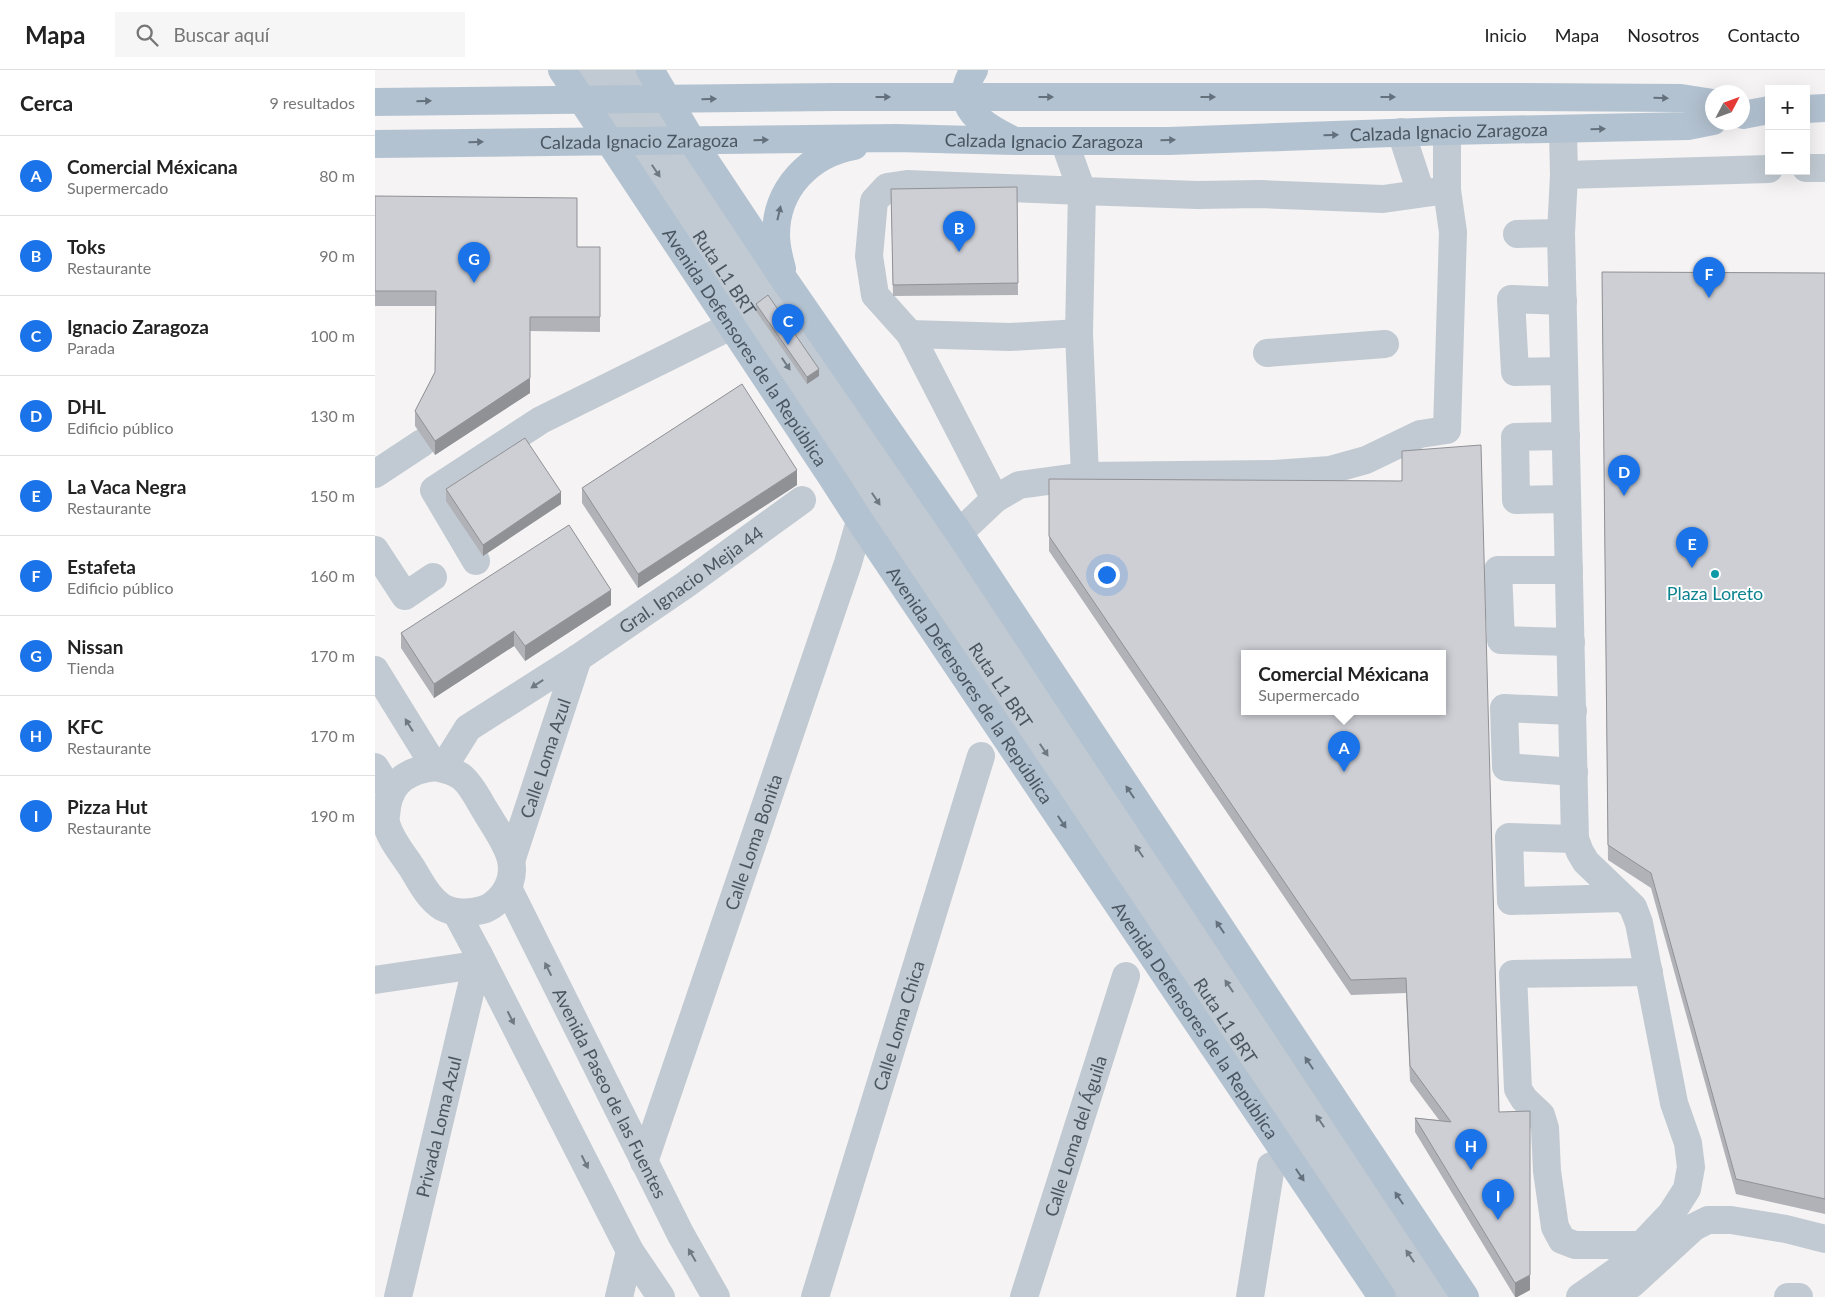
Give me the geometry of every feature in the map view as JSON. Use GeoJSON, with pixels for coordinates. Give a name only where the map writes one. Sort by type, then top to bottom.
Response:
{"type":"FeatureCollection","features":[{"type":"Feature","properties":{"kind":"main road","name":"Avenida Defensores de la República"},"geometry":{"type":"LineString","coordinates":[[562,70],[607,141],[860,521],[1382,1297]]}},
{"type":"Feature","properties":{"kind":"main road"},"geometry":{"type":"LineString","coordinates":[[650,70],[692,141],[783,278],[959,533],[1465,1297]]}},
{"type":"Feature","properties":{"kind":"main road"},"geometry":{"type":"LineString","coordinates":[[974,70],[967,86],[966,96],[969,107],[983,123],[1015,141]]}},
{"type":"Feature","properties":{"kind":"main road"},"geometry":{"type":"LineString","coordinates":[[375,83],[380,90],[383,101],[375,122]]}},
{"type":"Feature","properties":{"kind":"main road","name":"Calzada Ignacio Zaragoza"},"geometry":{"type":"LineString","coordinates":[[375,102],[834,97],[1507,97],[1681,98],[1705,101]]}},
{"type":"Feature","properties":{"kind":"main road"},"geometry":{"type":"LineString","coordinates":[[1810,108],[1825,108]]}},
{"type":"Feature","properties":{"kind":"main road","name":"Calzada Ignacio Zaragoza"},"geometry":{"type":"LineString","coordinates":[[375,144],[896,138],[1015,141],[1169,140],[1401,132],[1689,126],[1705,123]]}},
{"type":"Feature","properties":{"kind":"main road"},"geometry":{"type":"LineString","coordinates":[[783,278],[776,235],[778,212],[786,193],[800,172],[821,156],[839,148],[896,138]]}},
{"type":"Feature","properties":{"kind":"street","name":"Ruta L1 BRT"},"geometry":{"type":"LineString","coordinates":[[593,70],[636,140],[1411,1297]]}},
{"type":"Feature","properties":{"kind":"street","name":"Ruta L1 BRT"},"geometry":{"type":"LineString","coordinates":[[620,70],[663,140],[1437,1297]]}},
{"type":"Feature","properties":{"kind":"street"},"geometry":{"type":"LineString","coordinates":[[1563,130],[1564,175],[1561,233],[1575,839],[1586,862],[1633,907],[1639,923],[1674,1103],[1688,1142],[1691,1167],[1687,1189],[1671,1214],[1617,1271],[1580,1297]]}},
{"type":"Feature","properties":{"kind":"street"},"geometry":{"type":"LineString","coordinates":[[1434,192],[1447,131]]}},
{"type":"Feature","properties":{"kind":"street"},"geometry":{"type":"LineString","coordinates":[[959,533],[995,499],[1019,485],[1085,476],[1264,474],[1330,470],[1365,460],[1420,434],[1447,430],[1453,232],[1434,192],[1401,132]]}},
{"type":"Feature","properties":{"kind":"street"},"geometry":{"type":"LineString","coordinates":[[1064,141],[1082,191],[1079,333],[1085,476]]}},
{"type":"Feature","properties":{"kind":"street"},"geometry":{"type":"LineString","coordinates":[[1810,168],[1825,168]]}},
{"type":"Feature","properties":{"kind":"street"},"geometry":{"type":"LineString","coordinates":[[1564,175],[1765,169]]}},
{"type":"Feature","properties":{"kind":"street"},"geometry":{"type":"LineString","coordinates":[[995,499],[910,334],[875,295],[869,256],[875,201],[887,187],[907,184],[1197,195],[1260,194],[1383,199],[1434,192]]}},
{"type":"Feature","properties":{"kind":"street"},"geometry":{"type":"LineString","coordinates":[[1517,234],[1561,233]]}},
{"type":"Feature","properties":{"kind":"street"},"geometry":{"type":"LineString","coordinates":[[1563,301],[1511,299],[1515,372],[1564,371]]}},
{"type":"Feature","properties":{"kind":"street"},"geometry":{"type":"LineString","coordinates":[[477,561],[434,490],[541,420],[731,326]]}},
{"type":"Feature","properties":{"kind":"street"},"geometry":{"type":"LineString","coordinates":[[910,334],[1010,337],[1079,333]]}},
{"type":"Feature","properties":{"kind":"street"},"geometry":{"type":"LineString","coordinates":[[1267,353],[1385,344]]}},
{"type":"Feature","properties":{"kind":"street"},"geometry":{"type":"LineString","coordinates":[[1566,436],[1515,438],[1516,500],[1567,499]]}},
{"type":"Feature","properties":{"kind":"street"},"geometry":{"type":"LineString","coordinates":[[375,474],[422,443]]}},
{"type":"Feature","properties":{"kind":"street","name":"Gral. Ignacio Mejia 44"},"geometry":{"type":"LineString","coordinates":[[439,768],[468,728],[578,658],[685,585],[803,500]]}},
{"type":"Feature","properties":{"kind":"street","name":"Calle Loma Bonita"},"geometry":{"type":"LineString","coordinates":[[644,1162],[845,572],[860,521]]}},
{"type":"Feature","properties":{"kind":"street"},"geometry":{"type":"LineString","coordinates":[[375,550],[405,596],[433,577]]}},
{"type":"Feature","properties":{"kind":"street"},"geometry":{"type":"LineString","coordinates":[[1569,570],[1498,570],[1501,640],[1571,642]]}},
{"type":"Feature","properties":{"kind":"street","name":"Calle Loma Azul"},"geometry":{"type":"LineString","coordinates":[[512,858],[578,658]]}},
{"type":"Feature","properties":{"kind":"street"},"geometry":{"type":"LineString","coordinates":[[375,670],[439,768]]}},
{"type":"Feature","properties":{"kind":"street"},"geometry":{"type":"LineString","coordinates":[[1573,711],[1504,708],[1506,767],[1574,772]]}},
{"type":"Feature","properties":{"kind":"street","name":"Calle Loma Chica"},"geometry":{"type":"LineString","coordinates":[[815,1297],[981,756]]}},
{"type":"Feature","properties":{"kind":"street"},"geometry":{"type":"LineString","coordinates":[[375,767],[386,822],[395,842],[430,896],[441,906],[456,912],[471,914],[486,909],[499,900],[508,888],[512,874],[512,858],[473,790],[463,778],[439,768],[420,769],[406,775],[395,786],[384,807]]}},
{"type":"Feature","properties":{"kind":"street"},"geometry":{"type":"LineString","coordinates":[[1575,839],[1509,837],[1511,900],[1623,898]]}},
{"type":"Feature","properties":{"kind":"street","name":"Avenida Paseo de las Fuentes"},"geometry":{"type":"LineString","coordinates":[[508,888],[681,1235],[716,1297]]}},
{"type":"Feature","properties":{"kind":"street"},"geometry":{"type":"LineString","coordinates":[[456,912],[478,960],[630,1251],[661,1297]]}},
{"type":"Feature","properties":{"kind":"street"},"geometry":{"type":"LineString","coordinates":[[375,980],[478,960]]}},
{"type":"Feature","properties":{"kind":"street","name":"Privada Loma Azul"},"geometry":{"type":"LineString","coordinates":[[398,1297],[478,960]]}},
{"type":"Feature","properties":{"kind":"street"},"geometry":{"type":"LineString","coordinates":[[1643,1245],[1575,1244],[1562,1240],[1555,1227],[1547,1171],[1545,1128],[1541,1115],[1524,1099],[1518,1089],[1513,974],[1649,972]]}},
{"type":"Feature","properties":{"kind":"street","name":"Calle Loma del Águila"},"geometry":{"type":"LineString","coordinates":[[1024,1297],[1126,976]]}},
{"type":"Feature","properties":{"kind":"street"},"geometry":{"type":"LineString","coordinates":[[1250,1297],[1271,1166]]}},
{"type":"Feature","properties":{"kind":"street"},"geometry":{"type":"LineString","coordinates":[[1615,1297],[1694,1227],[1708,1220],[1731,1220],[1787,1229],[1825,1239]]}},
{"type":"Feature","properties":{"kind":"street"},"geometry":{"type":"LineString","coordinates":[[619,1297],[630,1251]]}},
{"type":"Feature","properties":{"kind":"street"},"geometry":{"type":"LineString","coordinates":[[1788,1297],[1799,1297]]}},
{"type":"Feature","properties":{"kind":"building"},"geometry":{"type":"Polygon","coordinates":[[[1017,187],[1018,283],[893,285],[891,189],[1017,187]]]}},
{"type":"Feature","properties":{"kind":"building"},"geometry":{"type":"Polygon","coordinates":[[[375,196],[577,198],[577,247],[600,247],[600,317],[530,317],[530,378],[435,441],[415,411],[435,372],[436,291],[375,291],[375,196]]]}},
{"type":"Feature","properties":{"kind":"building","name":"Plaza Loreto"},"geometry":{"type":"Polygon","coordinates":[[[1602,272],[1825,273],[1825,1199],[1736,1179],[1651,873],[1608,845],[1602,272]]]}},
{"type":"Feature","properties":{"kind":"building"},"geometry":{"type":"Polygon","coordinates":[[[768,295],[819,369],[807,377],[756,304],[768,295]]]}},
{"type":"Feature","properties":{"kind":"building"},"geometry":{"type":"Polygon","coordinates":[[[742,384],[797,470],[638,574],[582,488],[742,384]]]}},
{"type":"Feature","properties":{"kind":"building"},"geometry":{"type":"Polygon","coordinates":[[[525,438],[561,492],[483,545],[446,489],[525,438]]]}},
{"type":"Feature","properties":{"kind":"building"},"geometry":{"type":"Polygon","coordinates":[[[1481,445],[1499,1112],[1530,1111],[1530,1275],[1515,1283],[1415,1118],[1451,1122],[1410,1066],[1406,978],[1351,980],[1049,536],[1049,479],[1402,481],[1402,451],[1481,445]]]}},
{"type":"Feature","properties":{"kind":"building"},"geometry":{"type":"Polygon","coordinates":[[[569,525],[611,590],[525,646],[514,631],[434,684],[401,633],[569,525]]]}},
{"type":"Feature","properties":{"kind":"place","name":"Toks"},"geometry":{"type":"Point","coordinates":[959,252]}},
{"type":"Feature","properties":{"kind":"place","name":"Nissan"},"geometry":{"type":"Point","coordinates":[474,283]}},
{"type":"Feature","properties":{"kind":"place","name":"Estafeta"},"geometry":{"type":"Point","coordinates":[1709,298]}},
{"type":"Feature","properties":{"kind":"place","name":"Ignacio Zaragoza"},"geometry":{"type":"Point","coordinates":[788,345]}},
{"type":"Feature","properties":{"kind":"place","name":"DHL"},"geometry":{"type":"Point","coordinates":[1624,496]}},
{"type":"Feature","properties":{"kind":"place","name":"La Vaca Negra"},"geometry":{"type":"Point","coordinates":[1692,568]}},
{"type":"Feature","properties":{"kind":"place","name":"Plaza Loreto"},"geometry":{"type":"Point","coordinates":[1715,574]}},
{"type":"Feature","properties":{"kind":"place","name":"Comercial Méxicana"},"geometry":{"type":"Point","coordinates":[1344,772]}},
{"type":"Feature","properties":{"kind":"place","name":"KFC"},"geometry":{"type":"Point","coordinates":[1471,1170]}},
{"type":"Feature","properties":{"kind":"place","name":"Pizza Hut"},"geometry":{"type":"Point","coordinates":[1498,1220]}}]}
